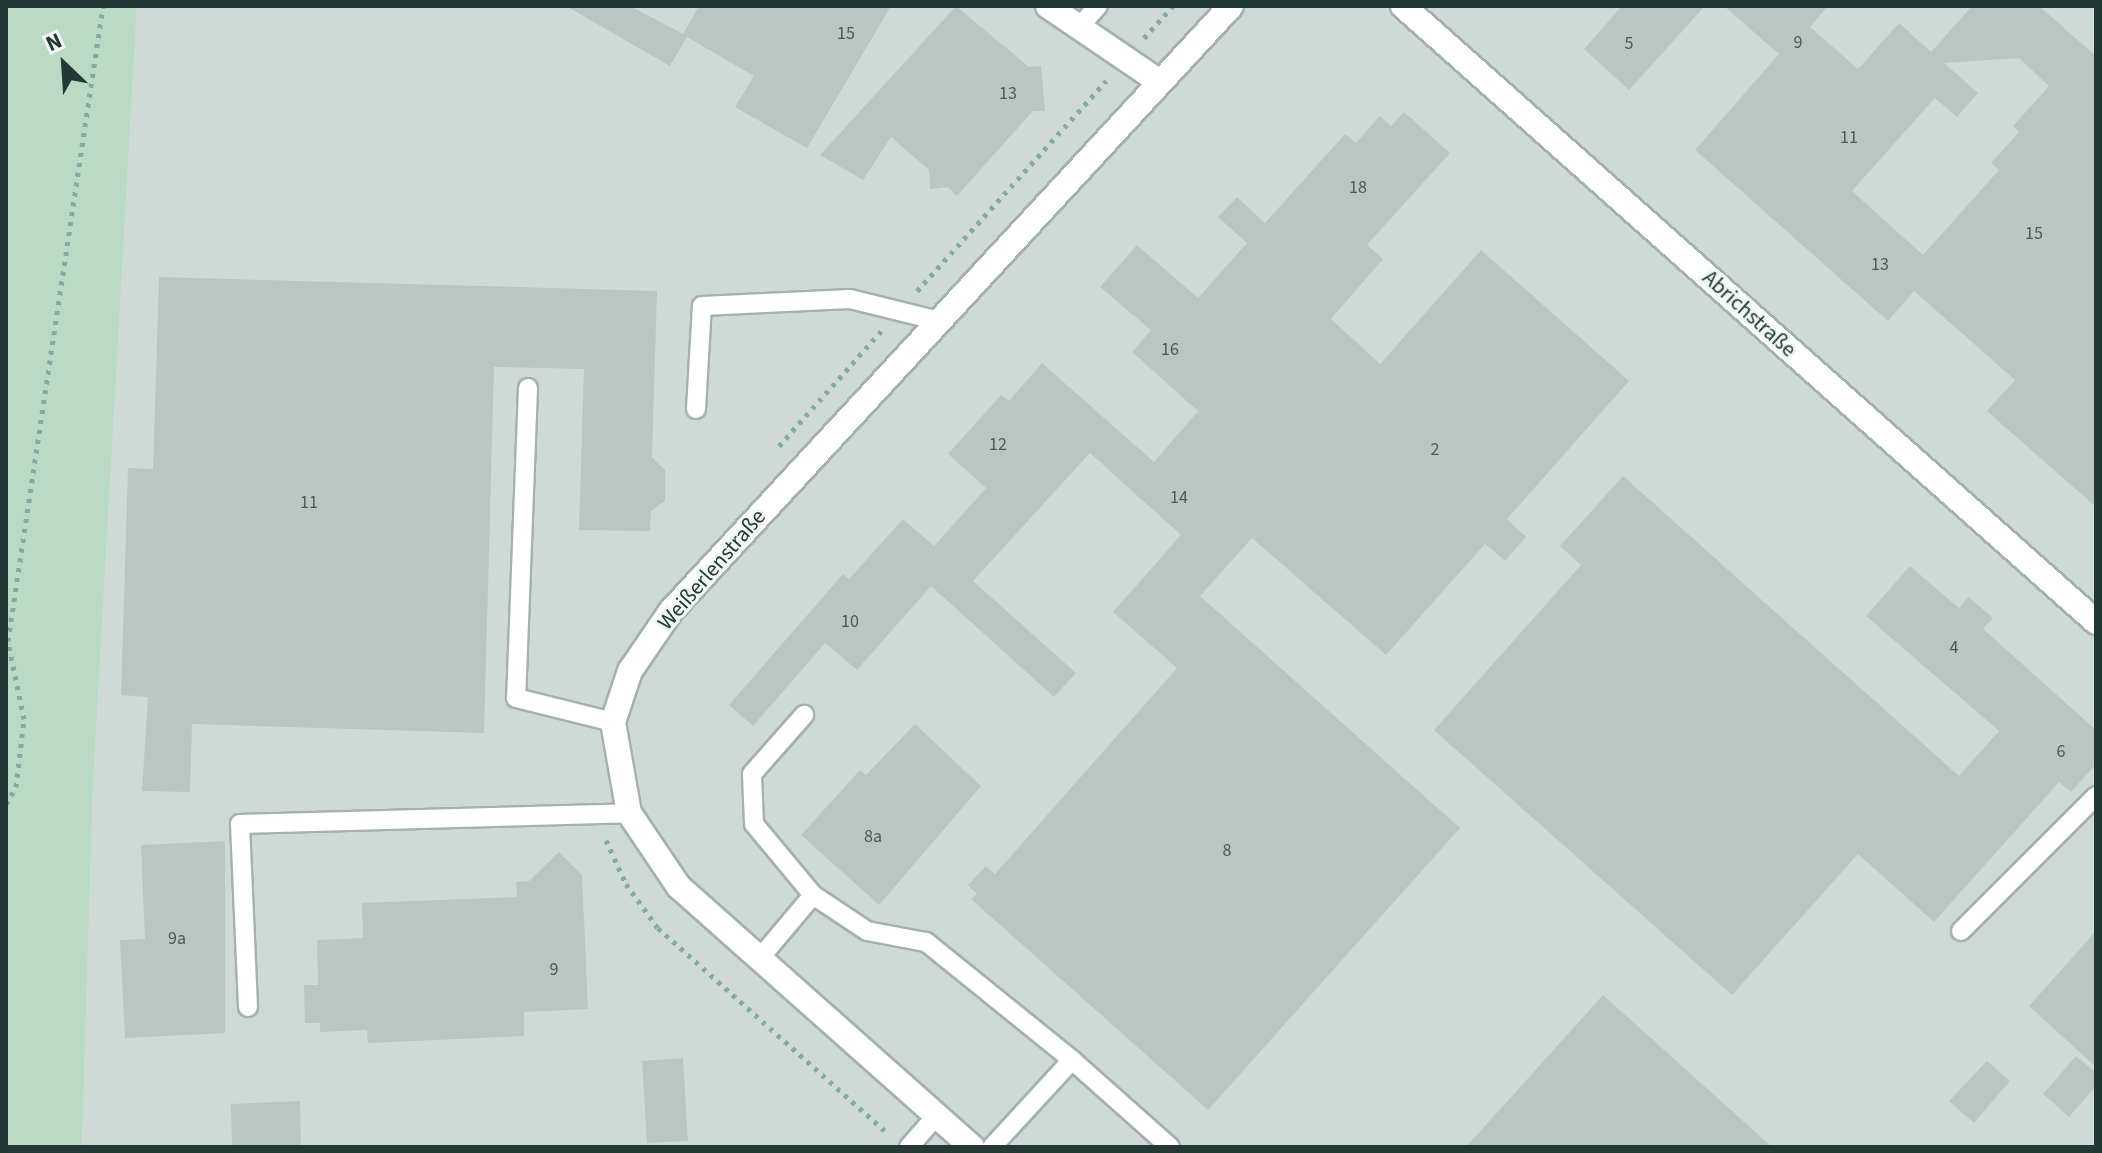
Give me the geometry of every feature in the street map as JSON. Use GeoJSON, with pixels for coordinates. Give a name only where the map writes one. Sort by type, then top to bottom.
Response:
{"type":"FeatureCollection","features":[{"type":"Feature","properties":{"kind":"street"},"geometry":{"type":"LineString","coordinates":[[1048,6],[1160,82]]}},
{"type":"Feature","properties":{"kind":"street","name":"Weißerlenstraße"},"geometry":{"type":"LineString","coordinates":[[972,1147],[679,887],[629,813],[613,722],[630,671],[671,611],[1231,6]]}},
{"type":"Feature","properties":{"kind":"street","name":"Abrichstraße"},"geometry":{"type":"LineString","coordinates":[[1403,6],[2096,622]]}},
{"type":"Feature","properties":{"kind":"lane"},"geometry":{"type":"LineString","coordinates":[[1079,27],[1098,6]]}},
{"type":"Feature","properties":{"kind":"lane"},"geometry":{"type":"LineString","coordinates":[[696,409],[702,306],[850,299],[939,321]]}},
{"type":"Feature","properties":{"kind":"lane"},"geometry":{"type":"LineString","coordinates":[[528,388],[516,698],[613,722]]}},
{"type":"Feature","properties":{"kind":"lane"},"geometry":{"type":"LineString","coordinates":[[804,715],[752,774],[754,824],[813,895],[867,931],[926,942],[1072,1060],[1170,1147]]}},
{"type":"Feature","properties":{"kind":"lane"},"geometry":{"type":"LineString","coordinates":[[1961,931],[2096,796]]}},
{"type":"Feature","properties":{"kind":"lane"},"geometry":{"type":"LineString","coordinates":[[248,1007],[240,824],[629,813]]}},
{"type":"Feature","properties":{"kind":"lane"},"geometry":{"type":"LineString","coordinates":[[760,958],[813,895]]}},
{"type":"Feature","properties":{"kind":"lane"},"geometry":{"type":"LineString","coordinates":[[992,1147],[1072,1060]]}},
{"type":"Feature","properties":{"kind":"lane"},"geometry":{"type":"LineString","coordinates":[[901,1142],[936,1116]]}},
{"type":"Feature","properties":{"kind":"path"},"geometry":{"type":"LineString","coordinates":[[6,804],[16,787],[24,719],[8,641],[103,6]]}},
{"type":"Feature","properties":{"kind":"path"},"geometry":{"type":"LineString","coordinates":[[767,460],[1173,6]]}},
{"type":"Feature","properties":{"kind":"path"},"geometry":{"type":"LineString","coordinates":[[595,814],[626,884],[658,928],[901,1142]]}},
{"type":"Feature","properties":{"kind":"shaded area"},"geometry":{"type":"Polygon","coordinates":[[[137,6],[2096,6],[2096,1147],[82,1147],[93,787],[137,6]]]}},
{"type":"Feature","properties":{"kind":"green space"},"geometry":{"type":"Polygon","coordinates":[[[6,6],[137,6],[93,787],[82,1147],[6,1147],[6,6]]]}},
{"type":"Feature","properties":{"kind":"building"},"geometry":{"type":"Polygon","coordinates":[[[566,6],[630,6],[683,34],[699,6],[891,6],[807,148],[735,107],[754,76],[687,37],[670,66],[566,6]]]}},
{"type":"Feature","properties":{"kind":"building"},"geometry":{"type":"Polygon","coordinates":[[[956,6],[1029,67],[1041,66],[1045,111],[1033,111],[957,196],[948,187],[930,189],[929,170],[891,137],[863,180],[820,155],[956,6]]]}},
{"type":"Feature","properties":{"kind":"building"},"geometry":{"type":"Polygon","coordinates":[[[1622,6],[1705,6],[1629,90],[1584,49],[1622,6]]]}},
{"type":"Feature","properties":{"kind":"building"},"geometry":{"type":"Polygon","coordinates":[[[1724,6],[1828,6],[1810,27],[1858,69],[1899,23],[1931,52],[1972,6],[2039,6],[2096,56],[2096,507],[1987,411],[2015,380],[1914,291],[1888,321],[1695,150],[1779,54],[1724,6]],[[2019,58],[1944,63],[1978,93],[1957,117],[1935,98],[1852,191],[1923,255],[1999,170],[1991,163],[2019,132],[2013,126],[2049,86],[2019,58]]]}},
{"type":"Feature","properties":{"kind":"building"},"geometry":{"type":"Polygon","coordinates":[[[1404,112],[1450,153],[1367,245],[1383,259],[1331,319],[1380,364],[1481,250],[1629,381],[1507,519],[1526,537],[1505,561],[1485,544],[1386,655],[1252,538],[1200,596],[1460,828],[1208,1110],[971,899],[977,894],[968,885],[986,866],[995,874],[1177,668],[1113,612],[1181,535],[1090,453],[973,581],[1076,673],[1054,697],[931,586],[857,670],[825,643],[753,726],[729,705],[843,574],[849,579],[903,519],[934,546],[986,488],[948,454],[1001,395],[1009,401],[1042,363],[1154,462],[1198,411],[1132,352],[1151,330],[1100,287],[1137,245],[1198,298],[1247,243],[1218,217],[1237,197],[1265,223],[1345,134],[1356,143],[1380,116],[1391,126],[1404,112]]]}},
{"type":"Feature","properties":{"kind":"building"},"geometry":{"type":"Polygon","coordinates":[[[159,277],[657,291],[652,457],[665,470],[665,501],[651,511],[650,531],[579,530],[584,369],[494,367],[484,733],[192,724],[190,792],[142,791],[148,697],[121,695],[128,468],[153,469],[159,277]]]}},
{"type":"Feature","properties":{"kind":"building"},"geometry":{"type":"Polygon","coordinates":[[[1623,476],[1959,776],[1999,731],[1866,616],[1910,566],[1959,608],[1968,597],[1993,618],[1983,629],[2096,730],[2096,764],[2071,792],[2059,782],[1934,922],[1858,854],[1732,995],[1434,730],[1581,565],[1560,546],[1623,476]]]}},
{"type":"Feature","properties":{"kind":"building"},"geometry":{"type":"Polygon","coordinates":[[[915,724],[981,786],[879,905],[801,835],[860,770],[866,775],[915,724]]]}},
{"type":"Feature","properties":{"kind":"building"},"geometry":{"type":"Polygon","coordinates":[[[225,841],[225,1033],[125,1038],[120,940],[145,939],[141,845],[225,841]]]}},
{"type":"Feature","properties":{"kind":"building"},"geometry":{"type":"Polygon","coordinates":[[[559,852],[582,875],[588,1009],[524,1012],[524,1036],[368,1043],[367,1030],[320,1032],[320,1023],[305,1023],[304,985],[318,985],[317,940],[363,938],[362,903],[517,897],[516,882],[529,881],[559,852]]]}},
{"type":"Feature","properties":{"kind":"building"},"geometry":{"type":"Polygon","coordinates":[[[2096,931],[2096,1067],[2029,1006],[2096,931]]]}},
{"type":"Feature","properties":{"kind":"building"},"geometry":{"type":"Polygon","coordinates":[[[1603,995],[1772,1147],[1466,1147],[1603,995]]]}},
{"type":"Feature","properties":{"kind":"building"},"geometry":{"type":"Polygon","coordinates":[[[2076,1056],[2096,1073],[2096,1086],[2069,1117],[2043,1094],[2076,1056]]]}},
{"type":"Feature","properties":{"kind":"building"},"geometry":{"type":"Polygon","coordinates":[[[683,1058],[688,1141],[647,1143],[642,1061],[683,1058]]]}},
{"type":"Feature","properties":{"kind":"building"},"geometry":{"type":"Polygon","coordinates":[[[1987,1061],[2010,1081],[1974,1123],[1949,1101],[1987,1061]]]}},
{"type":"Feature","properties":{"kind":"building"},"geometry":{"type":"Polygon","coordinates":[[[300,1101],[301,1147],[232,1147],[231,1104],[300,1101]]]}}]}
